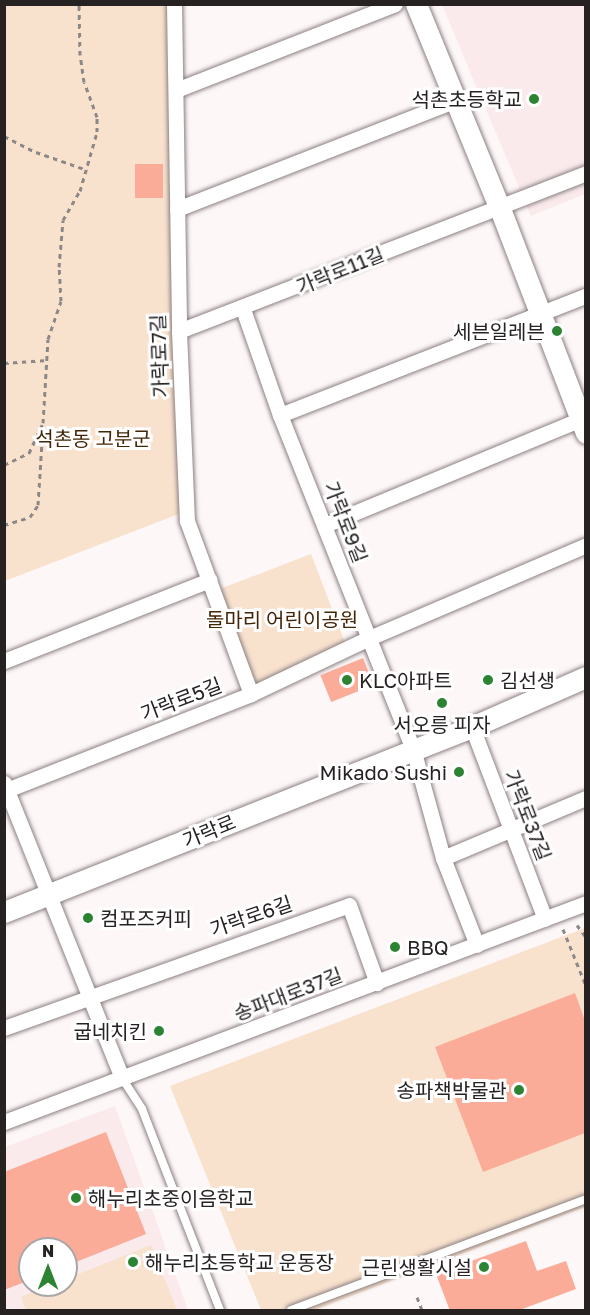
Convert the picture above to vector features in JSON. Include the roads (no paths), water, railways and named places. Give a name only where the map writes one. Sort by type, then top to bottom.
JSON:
[{"type":"street","name":"가락로7길","points":[[174,4],[179,331],[187,521],[251,694]]},
{"type":"street","points":[[176,90],[394,4]]},
{"type":"street","points":[[325,525],[583,423],[499,206],[416,4]]},
{"type":"street","points":[[177,209],[454,101]]},
{"type":"street","name":"가락로11길","points":[[179,331],[243,309],[585,173]]},
{"type":"street","points":[[280,415],[585,296]]},
{"type":"street","name":"가락로9길","points":[[243,309],[280,415],[325,525],[367,639],[413,749]]},
{"type":"street","points":[[367,639],[585,545]]},
{"type":"street","points":[[4,661],[210,580]]},
{"type":"street","name":"가락로5길","points":[[50,895],[5,788],[251,694],[367,639]]},
{"type":"street","name":"가락로","points":[[4,912],[472,727],[585,677]]},
{"type":"street","name":"가락로37길","points":[[472,727],[545,919]]},
{"type":"street","points":[[413,749],[443,858],[477,945]]},
{"type":"street","points":[[443,858],[585,798]]},
{"type":"street","points":[[50,895],[122,1078]]},
{"type":"street","name":"송파대로37길","points":[[4,1122],[585,903]]},
{"type":"street","name":"가락로6길","points":[[4,1028],[89,995],[349,905],[377,983]]},
{"type":"lane","points":[[122,1078],[142,1109],[220,1311]]},
{"type":"lane","points":[[291,1311],[585,1199]]},
{"type":"place","name":"석촌초등학교","points":[[534,99]]},
{"type":"place","name":"세븐일레븐","points":[[557,331]]},
{"type":"place","name":"KLC아파트","points":[[347,680]]},
{"type":"place","name":"김선생","points":[[488,680]]},
{"type":"place","name":"서오릉 피자","points":[[442,703]]},
{"type":"place","name":"Mikado Sushi","points":[[459,772]]},
{"type":"place","name":"컴포즈커피","points":[[88,918]]},
{"type":"place","name":"BBQ","points":[[395,947]]},
{"type":"place","name":"굽네치킨","points":[[159,1031]]},
{"type":"place","name":"송파책박물관","points":[[519,1090]]},
{"type":"place","name":"해누리초중이음학교","points":[[76,1198]]},
{"type":"place","name":"해누리초등학교 운동장","points":[[133,1262]]},
{"type":"place","name":"근린생활시설","points":[[484,1267]]},
{"type":"park label","name":"석촌동 고분군","points":[[93,438]]},
{"type":"park label","name":"돌마리 어린이공원","points":[[282,619]]}]
